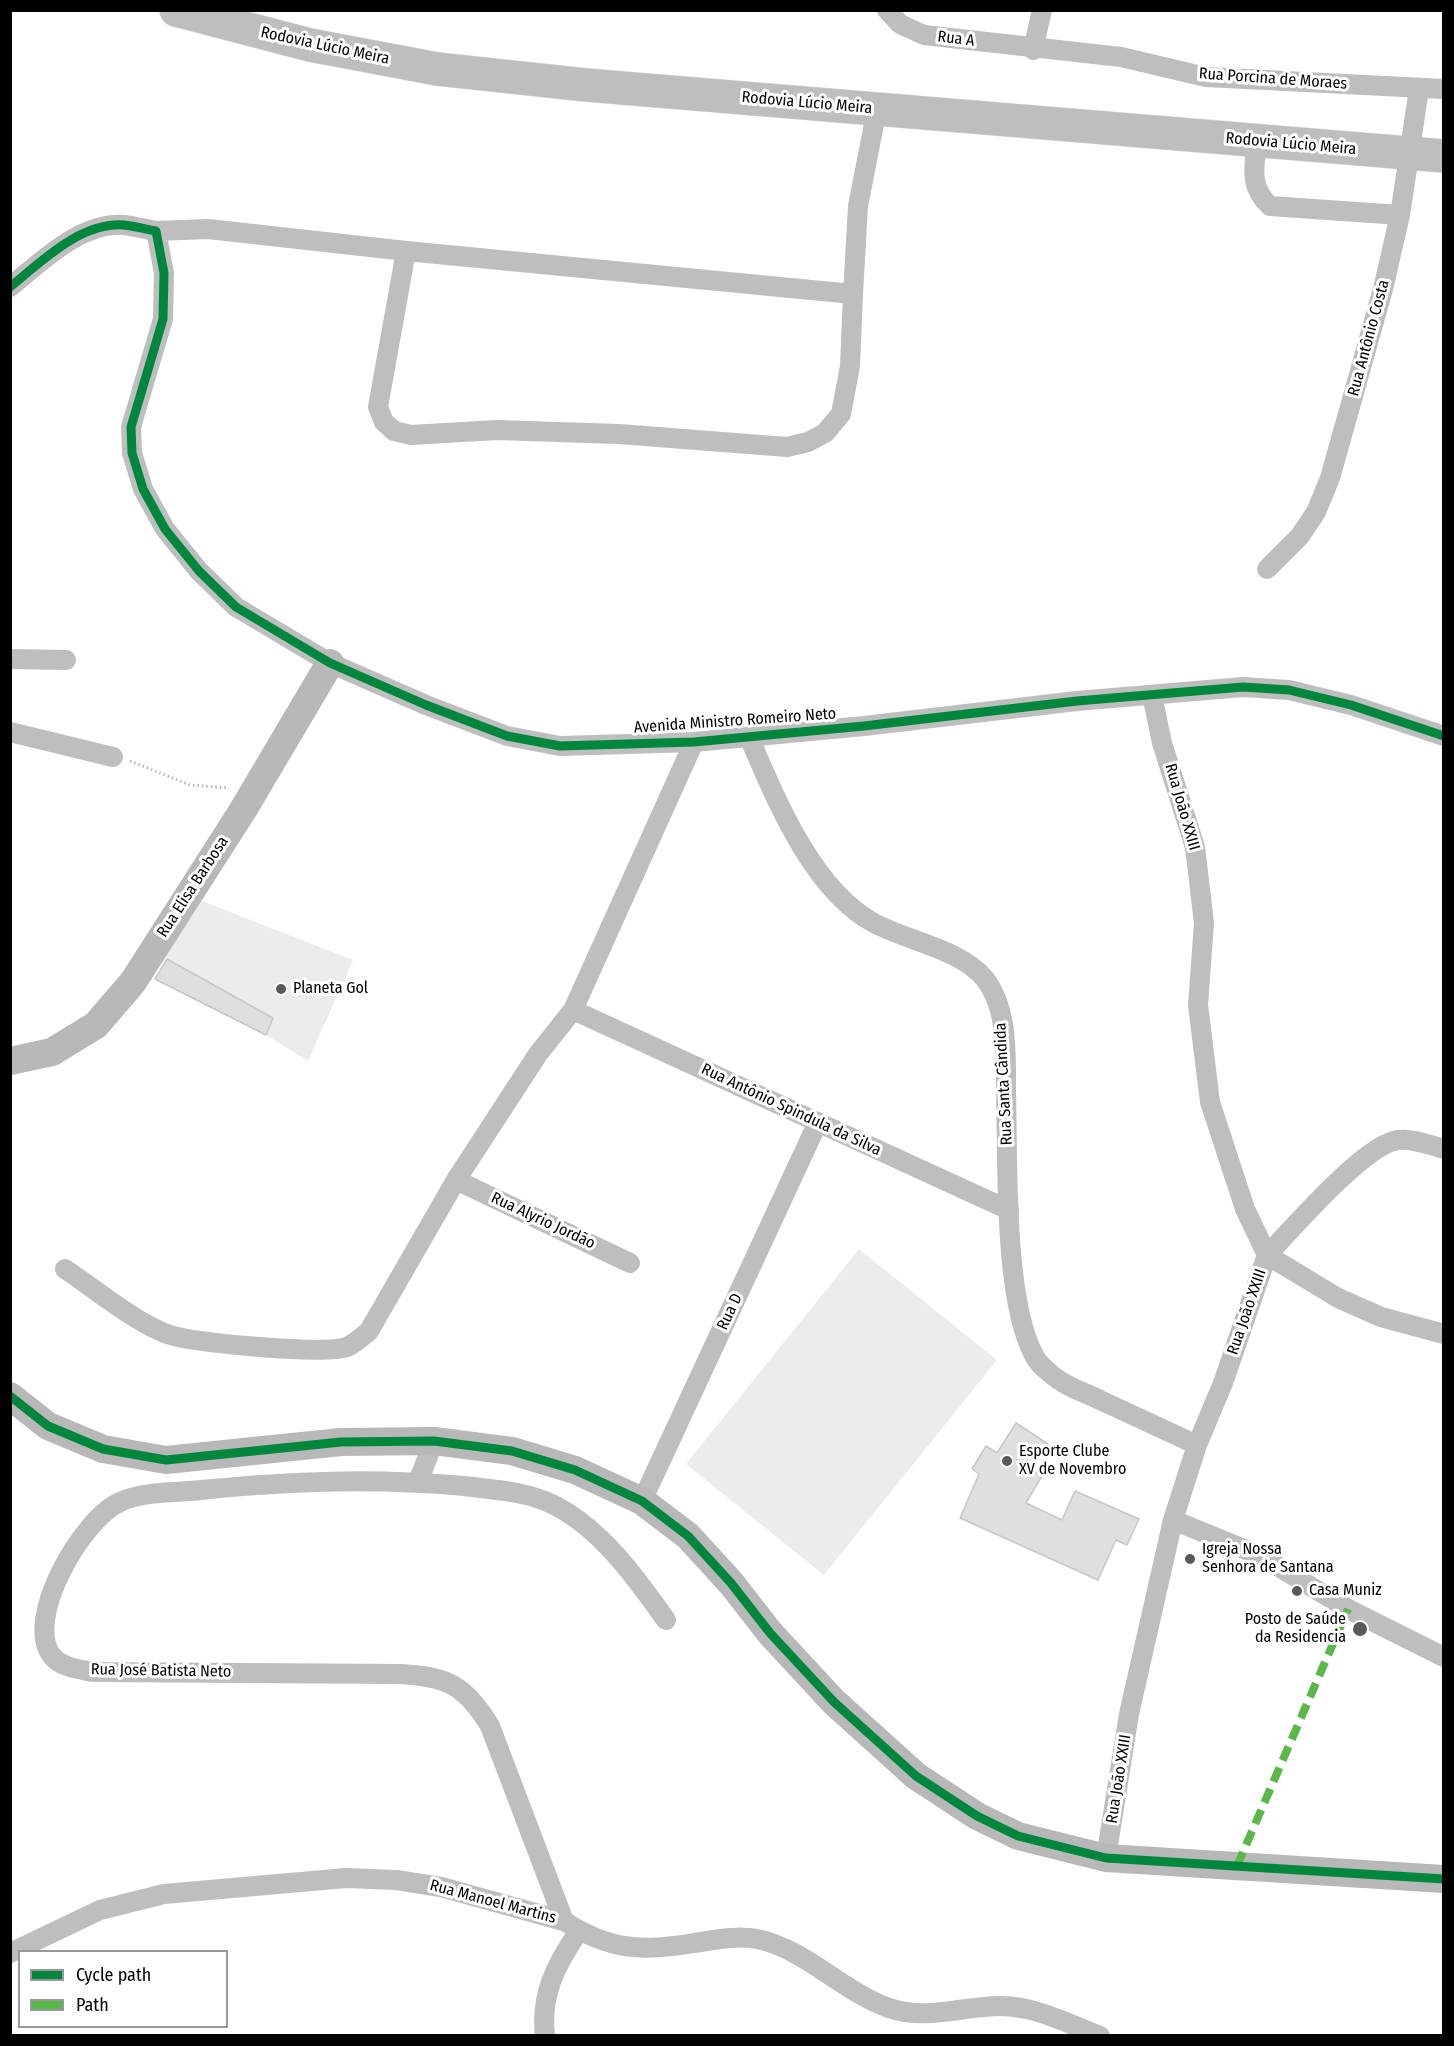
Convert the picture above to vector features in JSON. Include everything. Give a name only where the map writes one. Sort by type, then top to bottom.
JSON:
[{"type":"highway","name":"Rodovia Lúcio Meira","points":[[176,10],[310,45],[437,69],[1257,142],[1443,156]]},
{"type":"street","name":"Rua A","points":[[887,10],[900,24],[924,35],[1033,50]]},
{"type":"street","points":[[1033,50],[1041,10]]},
{"type":"street","name":"Rua Porcina de Moraes","points":[[1033,50],[1121,57],[1206,77],[1443,89]]},
{"type":"street","name":"Rua Antônio Costa","points":[[1267,569],[1300,536],[1316,512],[1330,478],[1383,289],[1400,215],[1419,89]]},
{"type":"street","points":[[406,251],[378,407],[384,422],[394,431],[411,435],[497,430],[619,434],[787,447],[808,442],[825,433],[841,414],[850,366],[858,206],[877,109]]},
{"type":"street","points":[[1257,142],[1253,175],[1256,189],[1270,206],[1400,215]]},
{"type":"street","points":[[10,287],[57,250],[90,231],[122,225],[156,231],[208,229],[406,251],[853,294]]},
{"type":"street","name":"Avenida Ministro Romeiro Neto","points":[[156,231],[164,273],[163,319],[131,427],[132,453],[143,489],[165,529],[199,571],[236,607],[330,663],[507,736],[560,746],[694,742],[1077,701],[1244,687],[1289,690],[1351,705],[1443,736]]},
{"type":"street","points":[[10,659],[66,660]]},
{"type":"street","name":"Rua Elisa Barbosa","points":[[10,1061],[52,1052],[96,1025],[133,982],[255,790],[330,663]]},
{"type":"street","name":"Rua João XXIII","points":[[1106,1858],[1129,1714],[1173,1520],[1197,1445],[1223,1383],[1267,1255],[1245,1209],[1210,1102],[1197,1005],[1204,924],[1195,847],[1162,743],[1152,695]]},
{"type":"street","points":[[10,732],[113,757]]},
{"type":"street","name":"Rua Santa Cândida","points":[[748,737],[768,782],[813,863],[842,898],[872,922],[960,958],[985,978],[998,1004],[1005,1045],[1009,1210],[1020,1316],[1035,1358],[1052,1375],[1073,1387],[1197,1445]]},
{"type":"street","points":[[65,1269],[126,1311],[169,1334],[214,1343],[320,1350],[347,1347],[369,1331],[456,1180],[538,1054],[573,1010],[694,742]]},
{"type":"street","name":"Rua Antônio Spindula da Silva","points":[[573,1010],[1009,1210]]},
{"type":"street","name":"Rua D","points":[[642,1501],[818,1122]]},
{"type":"street","points":[[1443,1149],[1398,1140],[1382,1145],[1359,1162],[1267,1255],[1338,1298],[1381,1317],[1443,1334]]},
{"type":"street","name":"Rua Alyrio Jordão","points":[[456,1180],[630,1263]]},
{"type":"street","points":[[10,1396],[48,1426],[103,1449],[166,1460],[341,1442],[434,1441],[512,1451],[575,1470],[642,1501],[688,1536],[731,1583],[770,1634],[834,1702],[916,1776],[977,1816],[1018,1836],[1106,1858],[1443,1879]]},
{"type":"street","points":[[418,1482],[434,1441]]},
{"type":"street","name":"Rua José Batista Neto","points":[[572,1926],[490,1726],[474,1700],[456,1686],[429,1676],[401,1674],[93,1672],[67,1667],[52,1656],[44,1639],[44,1618],[60,1574],[97,1517],[120,1502],[143,1496],[279,1482],[357,1479],[418,1482],[518,1492],[557,1506],[602,1540],[621,1560],[666,1620]]},
{"type":"street","points":[[1173,1520],[1261,1556],[1348,1609],[1443,1657]]},
{"type":"street","name":"Rua Manoel Martins","points":[[10,1953],[100,1910],[164,1894],[346,1878],[396,1880],[441,1887],[572,1926],[616,1947],[666,1948],[720,1939],[754,1938],[782,1946],[854,1991],[887,2007],[906,2013],[916,2015],[1002,2006],[1031,2010],[1100,2036]]},
{"type":"street","points":[[544,2036],[543,2015],[549,1982],[563,1954],[572,1926]]},
{"type":"path","points":[[113,757],[141,763],[164,777],[190,785],[255,790]]},
{"type":"shaded area","name":"Planeta Gol","points":[[202,901],[353,960],[308,1061],[266,1035],[273,1018],[165,957]]},
{"type":"shaded area","points":[[859,1249],[997,1360],[824,1575],[686,1464]]},
{"type":"building","points":[[167,959],[273,1018],[266,1035],[155,979]]},
{"type":"building","points":[[1016,1423],[1048,1444],[1032,1470],[1042,1476],[1026,1503],[1062,1520],[1075,1491],[1139,1519],[1127,1545],[1116,1540],[1098,1580],[960,1518],[979,1474],[972,1469],[986,1446],[997,1453]]},
{"type":"marked path","points":[[1237,1866],[1348,1609]]},
{"type":"cycle path","points":[[10,287],[62,246],[92,230],[124,225],[156,231],[164,273],[163,319],[131,427],[132,453],[143,489],[165,529],[199,571],[236,607],[330,663],[426,705],[507,736],[560,746],[694,742],[864,726],[1077,701],[1243,687],[1289,690],[1351,705],[1444,736]]},
{"type":"cycle path","points":[[10,1396],[48,1426],[103,1449],[166,1460],[341,1442],[434,1441],[512,1451],[575,1470],[642,1501],[688,1536],[731,1583],[770,1633],[834,1702],[916,1776],[977,1816],[1018,1836],[1106,1858],[1444,1879]]},
{"type":"place","name":"Planeta Gol","points":[[281,989]]},
{"type":"place","name":"Esporte Clube XV de Novembro","points":[[1007,1461]]},
{"type":"place","name":"Igreja Nossa Senhora de Santana","points":[[1190,1559]]},
{"type":"place","name":"Casa Muniz","points":[[1297,1591]]},
{"type":"place","name":"Posto de Saúde da Residencia","points":[[1360,1629]]}]
